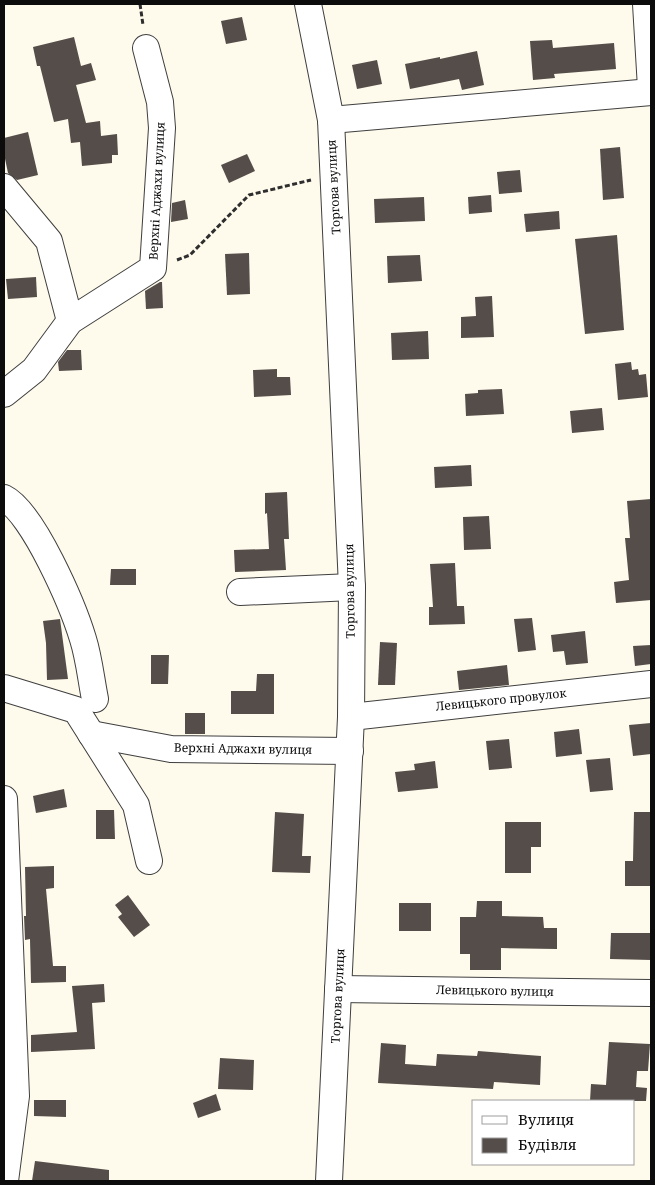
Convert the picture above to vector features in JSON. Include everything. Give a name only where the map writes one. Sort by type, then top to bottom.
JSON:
[{"type":"street","name":"Торгова вулиця","points":[[308,4],[331,120],[352,587],[350,751],[330,1181]]},
{"type":"street","points":[[646,4],[651,88]]},
{"type":"street","name":"Верхні Аджахи вулиця","points":[[4,394],[34,370],[70,321],[153,268],[162,128],[160,102],[146,48]]},
{"type":"street","points":[[331,120],[651,92]]},
{"type":"street","points":[[4,187],[49,241],[70,321]]},
{"type":"street","points":[[4,498],[26,518],[59,577],[83,639],[95,699]]},
{"type":"street","points":[[240,592],[352,587]]},
{"type":"street","name":"Левицького провулок","points":[[351,716],[651,684]]},
{"type":"street","points":[[4,688],[76,710],[136,805],[149,861]]},
{"type":"street","name":"Верхні Аджахи вулиця","points":[[91,734],[171,749],[350,751]]},
{"type":"street","points":[[4,799],[16,1096],[5,1181]]},
{"type":"street","name":"Левицького вулиця","points":[[338,990],[651,993]]},
{"type":"path","points":[[153,268],[190,255],[248,196],[334,174]]},
{"type":"building","points":[[242,17],[247,40],[226,44],[221,21]]},
{"type":"building","points":[[74,37],[81,66],[91,63],[96,80],[76,85],[86,123],[100,121],[101,136],[117,134],[118,155],[112,155],[112,163],[82,166],[80,142],[71,143],[68,119],[54,122],[40,66],[37,66],[33,47]]},
{"type":"building","points":[[552,40],[553,48],[614,43],[616,69],[554,74],[555,78],[533,80],[530,41]]},
{"type":"building","points":[[477,51],[484,85],[462,90],[459,79],[410,89],[405,64]]},
{"type":"building","points":[[377,60],[382,84],[357,89],[352,65]]},
{"type":"building","points":[[28,132],[38,175],[17,180],[8,173],[4,154],[4,138]]},
{"type":"building","points":[[620,147],[624,198],[603,200],[600,149]]},
{"type":"building","points":[[247,154],[255,171],[229,183],[221,165]]},
{"type":"building","points":[[520,170],[522,192],[499,194],[497,172]]},
{"type":"building","points":[[491,195],[492,212],[469,214],[468,197]]},
{"type":"building","points":[[424,197],[425,221],[375,223],[374,199]]},
{"type":"building","points":[[185,200],[188,219],[171,222],[172,203]]},
{"type":"building","points":[[559,211],[560,229],[526,232],[524,214]]},
{"type":"building","points":[[617,235],[624,330],[585,334],[575,239]]},
{"type":"building","points":[[249,253],[250,294],[227,295],[225,254]]},
{"type":"building","points":[[420,255],[422,281],[388,283],[387,256]]},
{"type":"building","points":[[36,277],[37,297],[8,299],[6,279]]},
{"type":"building","points":[[162,282],[163,308],[146,309],[145,291]]},
{"type":"building","points":[[492,296],[494,337],[461,338],[461,317],[476,316],[475,297]]},
{"type":"building","points":[[428,331],[429,359],[392,360],[391,333]]},
{"type":"building","points":[[67,350],[81,350],[82,370],[59,371],[58,362]]},
{"type":"building","points":[[631,362],[632,370],[638,369],[639,375],[646,374],[648,397],[618,400],[615,364]]},
{"type":"building","points":[[277,369],[277,377],[290,377],[291,395],[254,397],[253,370]]},
{"type":"building","points":[[502,389],[504,414],[466,416],[465,394],[478,393],[478,390]]},
{"type":"building","points":[[602,408],[604,430],[572,433],[570,411]]},
{"type":"building","points":[[471,465],[472,486],[435,488],[434,467]]},
{"type":"building","points":[[287,492],[289,539],[284,539],[286,570],[235,572],[234,550],[269,549],[265,493]]},
{"type":"building","points":[[651,499],[651,600],[616,603],[614,582],[629,580],[625,538],[630,538],[627,501]]},
{"type":"building","points":[[489,516],[491,549],[464,550],[463,517]]},
{"type":"building","points":[[455,563],[457,606],[464,606],[465,624],[429,625],[429,607],[433,607],[430,564]]},
{"type":"building","points":[[111,569],[136,569],[136,585],[110,585]]},
{"type":"building","points":[[532,618],[536,650],[518,652],[514,619]]},
{"type":"building","points":[[60,619],[68,679],[47,680],[46,643],[43,621]]},
{"type":"building","points":[[585,631],[588,663],[566,665],[564,651],[553,652],[551,635]]},
{"type":"building","points":[[380,642],[397,643],[395,685],[378,685]]},
{"type":"building","points":[[651,645],[651,664],[635,666],[633,646]]},
{"type":"building","points":[[151,655],[169,655],[168,684],[151,684]]},
{"type":"building","points":[[507,665],[509,685],[459,690],[457,671]]},
{"type":"building","points":[[257,674],[274,674],[274,714],[231,714],[231,691],[256,691]]},
{"type":"building","points":[[185,713],[205,713],[205,734],[185,734]]},
{"type":"building","points":[[651,723],[651,754],[633,756],[629,725]]},
{"type":"building","points":[[579,729],[582,754],[556,757],[554,732]]},
{"type":"building","points":[[509,739],[512,768],[489,770],[486,741]]},
{"type":"building","points":[[610,758],[613,790],[590,792],[586,760]]},
{"type":"building","points":[[435,761],[438,788],[398,792],[395,772],[415,770],[414,764]]},
{"type":"building","points":[[64,789],[67,807],[36,813],[33,796]]},
{"type":"building","points":[[96,810],[114,810],[115,839],[96,839]]},
{"type":"building","points":[[275,812],[304,814],[302,856],[311,856],[310,873],[272,872]]},
{"type":"building","points":[[634,812],[651,812],[651,886],[625,886],[625,861],[633,861]]},
{"type":"building","points":[[505,822],[541,822],[541,847],[531,847],[531,873],[505,873]]},
{"type":"building","points":[[54,866],[54,888],[46,889],[53,966],[66,966],[66,982],[31,983],[30,939],[25,940],[25,867]]},
{"type":"building","points":[[128,895],[150,925],[134,937],[118,917],[122,914],[115,905]]},
{"type":"building","points":[[477,901],[502,901],[502,916],[543,917],[544,928],[557,928],[557,949],[501,948],[501,970],[470,970],[470,954],[460,954],[460,917],[476,917]]},
{"type":"building","points":[[399,903],[431,903],[431,931],[399,931]]},
{"type":"building","points":[[611,933],[651,933],[651,960],[610,959]]},
{"type":"building","points":[[104,984],[105,1002],[92,1003],[95,1049],[31,1052],[31,1035],[77,1032],[72,986]]},
{"type":"building","points":[[609,1042],[650,1044],[648,1071],[637,1071],[636,1087],[647,1088],[646,1101],[590,1100],[591,1084],[606,1085]]},
{"type":"building","points":[[381,1043],[406,1045],[405,1064],[436,1066],[437,1054],[477,1056],[478,1051],[541,1056],[540,1085],[494,1082],[493,1089],[378,1083]]},
{"type":"building","points":[[220,1058],[254,1060],[253,1090],[218,1089]]},
{"type":"building","points":[[216,1094],[221,1110],[198,1118],[193,1103]]},
{"type":"building","points":[[34,1100],[66,1100],[66,1117],[34,1116]]},
{"type":"building","points":[[35,1161],[109,1170],[109,1181],[32,1181]]}]
